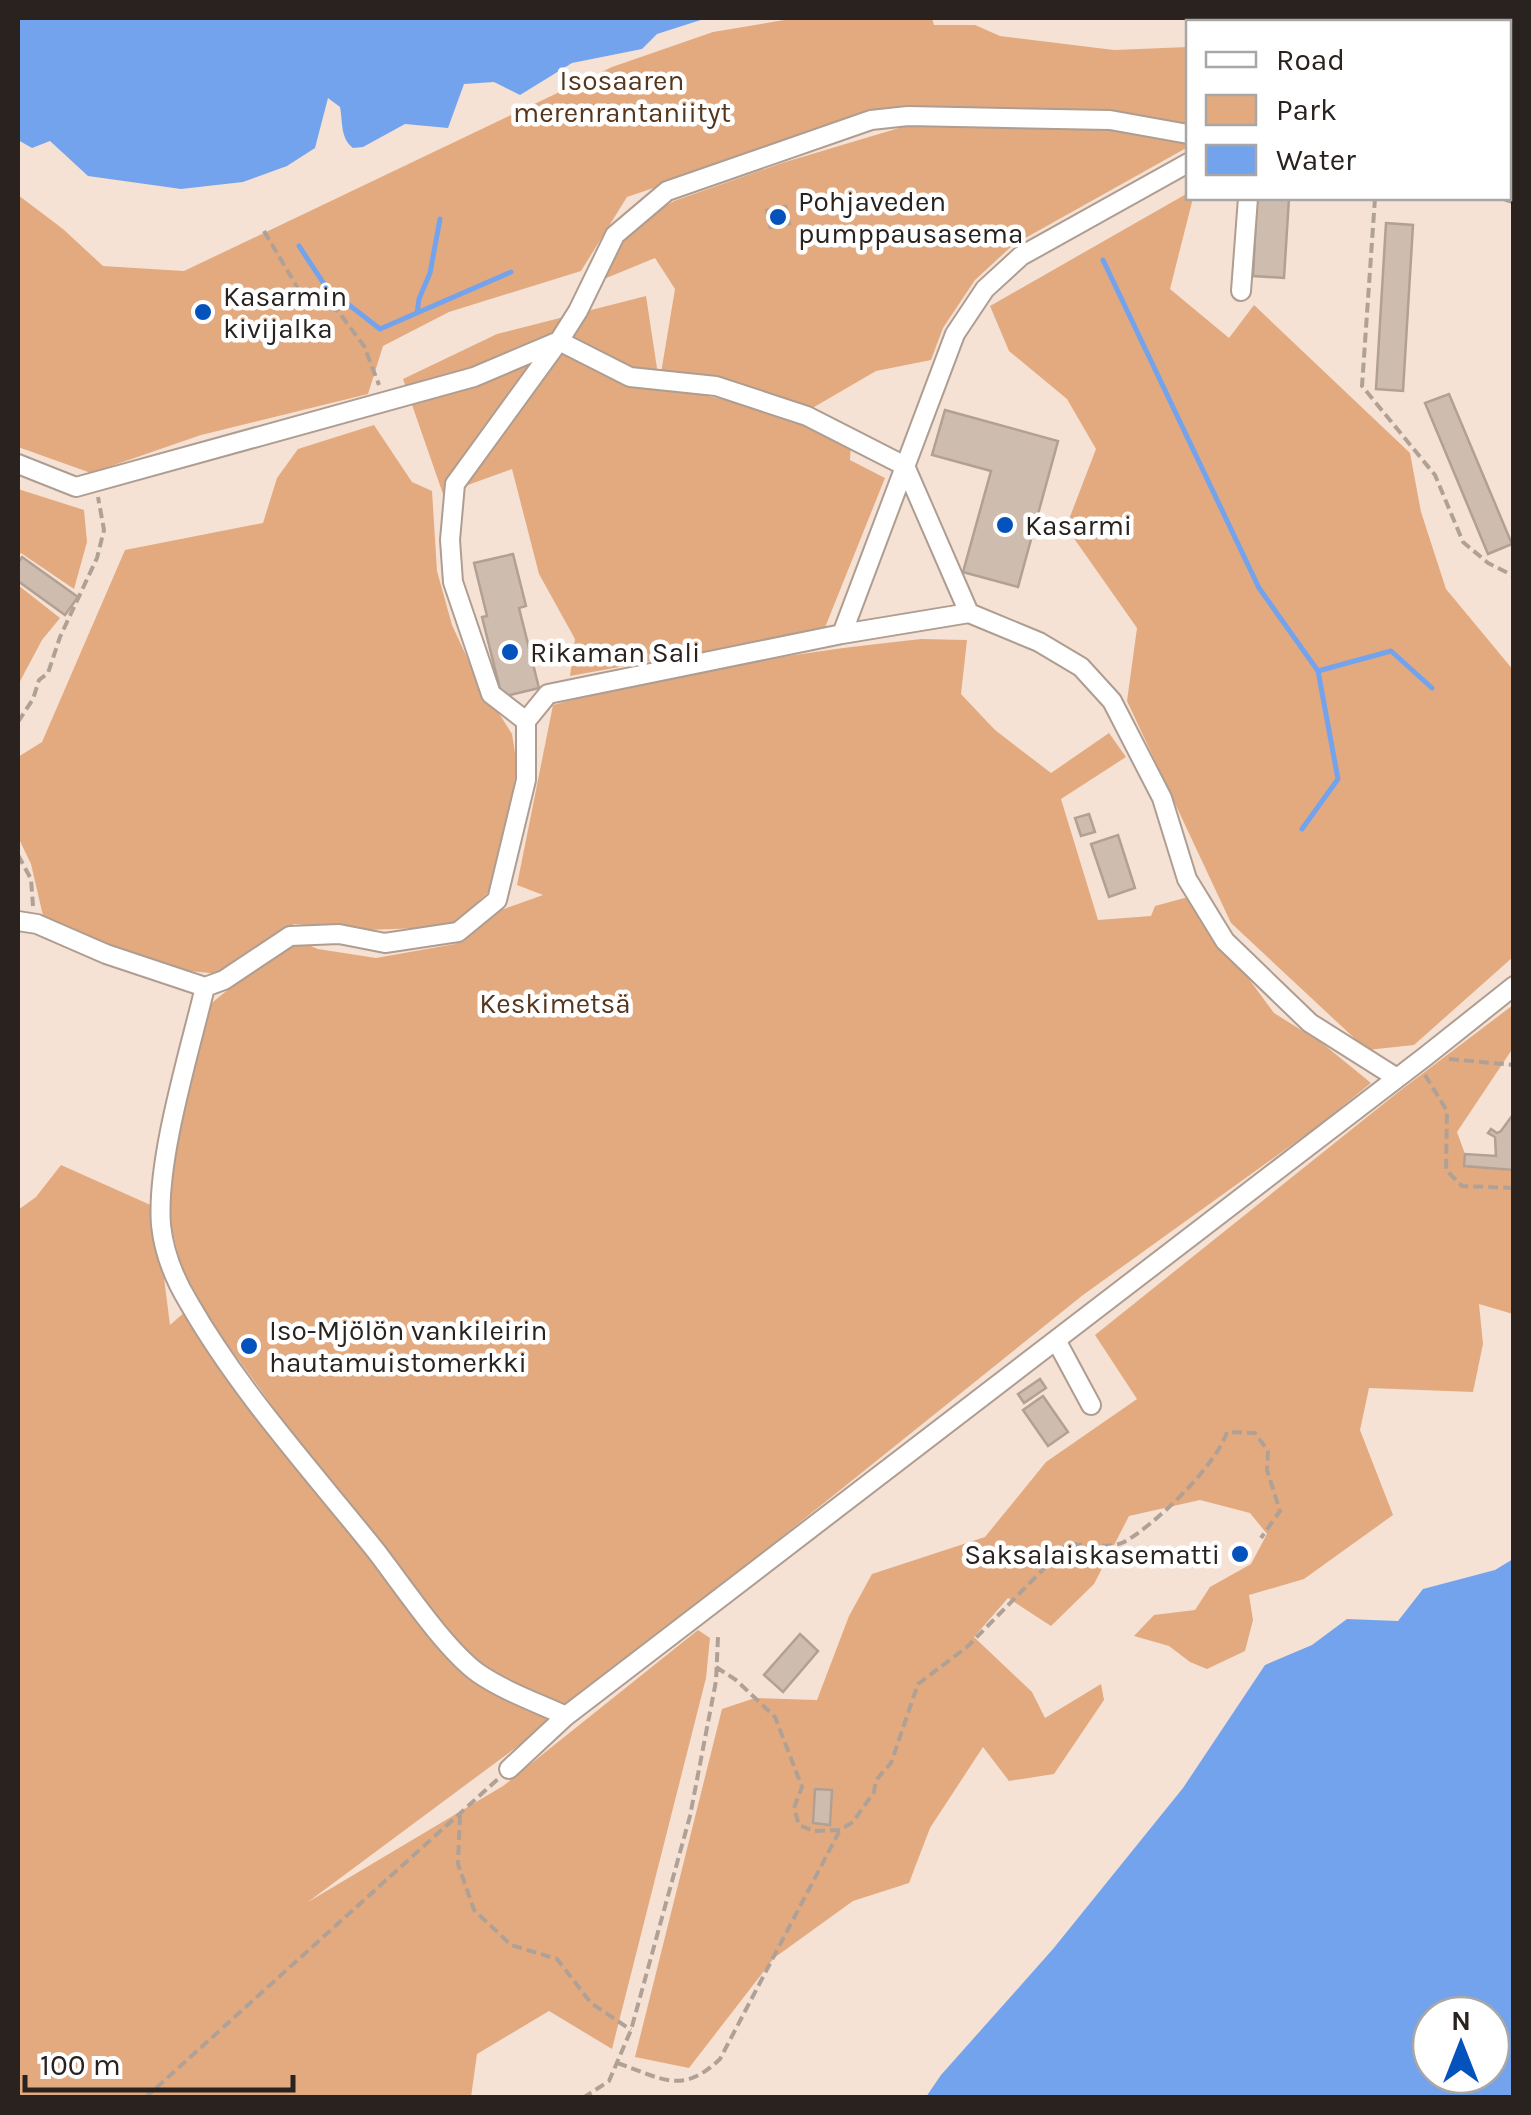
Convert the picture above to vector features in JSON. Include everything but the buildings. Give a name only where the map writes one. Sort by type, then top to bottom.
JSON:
[{"type":"lane","points":[[526,721],[491,694],[453,582],[454,484],[559,341],[615,235],[667,191],[872,120],[908,116],[1110,120],[1186,134]]},
{"type":"lane","points":[[842,634],[955,334],[985,289],[1021,256],[1186,163]]},
{"type":"lane","points":[[1242,291],[1248,200]]},
{"type":"lane","points":[[18,464],[76,487],[474,378],[559,341]]},
{"type":"lane","points":[[559,341],[630,377],[716,386],[806,416],[905,466],[968,613]]},
{"type":"lane","points":[[18,920],[204,988],[224,980],[290,936],[339,934],[385,943],[458,932],[496,900],[526,780],[526,721],[548,694],[842,634],[968,613],[1039,642],[1081,666],[1112,701],[1162,798],[1187,878],[1226,942],[1310,1023],[1397,1078]]},
{"type":"lane","points":[[509,1769],[566,1716],[1514,986]]},
{"type":"lane","points":[[204,988],[180,1092],[162,1197],[167,1253],[181,1288],[258,1403],[436,1628],[477,1672],[566,1716]]},
{"type":"lane","points":[[1056,1340],[1091,1405]]},
{"type":"path","points":[[1375,200],[1362,386],[1435,475],[1463,542],[1488,563],[1514,576]]},
{"type":"path","points":[[264,230],[303,297],[338,311],[364,346],[378,383],[396,400]]},
{"type":"path","points":[[18,722],[33,699],[39,680],[48,674],[60,637],[97,558],[104,530],[92,483]]},
{"type":"path","points":[[18,855],[31,878],[37,924]]},
{"type":"path","points":[[1421,1060],[1514,1065]]},
{"type":"path","points":[[1421,1060],[1447,1111],[1446,1170],[1462,1186],[1514,1188]]},
{"type":"path","points":[[716,1667],[736,1680],[774,1718],[802,1788],[794,1808],[799,1824],[814,1832],[840,1830],[853,1822],[874,1792],[876,1780],[891,1764],[918,1684],[967,1647],[1068,1544],[1121,1544],[1182,1494],[1221,1452],[1227,1432],[1255,1433],[1268,1452],[1267,1470],[1280,1511],[1260,1538]]},
{"type":"path","points":[[583,2098],[609,2081],[631,2030],[690,1816],[718,1637]]},
{"type":"path","points":[[145,2098],[509,1769]]},
{"type":"path","points":[[460,1813],[458,1864],[474,1910],[511,1946],[556,1959],[591,2003],[631,2030]]},
{"type":"path","points":[[617,2063],[671,2081],[699,2078],[720,2059],[840,1830]]},
{"type":"green space","name":"Isosaaren merenrantaniityt","points":[[796,18],[932,18],[934,25],[975,25],[1000,36],[1114,50],[1186,47],[1186,124],[1115,113],[932,106],[881,111],[627,197],[581,271],[449,312],[383,346],[368,394],[201,435],[91,473],[18,447],[18,195],[103,266],[184,271],[612,67],[713,32]]},
{"type":"green space","points":[[909,125],[1109,130],[1186,143],[1186,148],[1013,245],[975,280],[943,328],[931,360],[876,371],[809,410],[661,373],[675,289],[655,258],[604,279],[630,228],[674,201]]},
{"type":"green space","points":[[1186,194],[1186,200],[1192,200],[1170,289],[1229,338],[1254,305],[1410,453],[1421,512],[1446,589],[1514,671],[1513,957],[1414,1045],[1367,1050],[1231,923],[1127,701],[1137,628],[1066,527],[1096,449],[1067,399],[1009,351],[990,306]]},
{"type":"green space","points":[[646,296],[660,388],[734,402],[851,443],[850,460],[885,478],[824,630],[570,676],[575,639],[539,574],[512,469],[443,494],[403,379],[497,334]]},
{"type":"green space","points":[[374,425],[412,482],[432,491],[437,571],[452,625],[477,679],[512,734],[519,778],[494,887],[451,927],[365,930],[294,924],[221,974],[167,969],[44,920],[31,864],[18,837],[18,757],[42,742],[125,550],[263,523],[277,478],[298,449]]},
{"type":"green space","points":[[18,489],[84,510],[87,542],[74,589],[21,553],[18,557]]},
{"type":"green space","points":[[18,585],[60,618],[42,640],[18,685]]},
{"type":"green space","name":"Keskimetsä","points":[[921,639],[967,640],[961,694],[995,730],[1051,773],[1109,733],[1126,757],[1061,799],[1098,920],[1151,916],[1155,906],[1188,897],[1274,1013],[1322,1043],[1371,1083],[1322,1123],[1083,1295],[570,1707],[560,1707],[476,1668],[322,1474],[187,1289],[165,1202],[207,1007],[254,968],[301,942],[318,949],[376,958],[455,944],[501,910],[543,895],[517,885],[553,705],[736,664]]},
{"type":"green space","points":[[1513,1005],[1513,1048],[1457,1132],[1465,1154],[1464,1166],[1513,1170],[1513,1314],[1479,1304],[1483,1344],[1473,1392],[1369,1388],[1360,1430],[1393,1515],[1304,1579],[1249,1595],[1253,1620],[1245,1651],[1207,1669],[1169,1646],[1134,1636],[1154,1615],[1195,1610],[1210,1587],[1251,1564],[1267,1534],[1250,1513],[1200,1500],[1129,1516],[1094,1584],[1051,1626],[1008,1598],[974,1637],[1032,1692],[1045,1718],[1101,1684],[1104,1700],[1054,1774],[1009,1781],[983,1747],[930,1828],[909,1883],[853,1901],[774,1958],[689,2068],[635,2057],[722,1709],[755,1698],[817,1700],[849,1616],[872,1574],[985,1537],[1046,1462],[1137,1399],[1095,1335]]},
{"type":"green space","points":[[61,1165],[155,1207],[170,1325],[186,1311],[472,1672],[546,1713],[549,1723],[308,1902],[503,1786],[698,1630],[710,1638],[706,1678],[612,2049],[549,2011],[477,2054],[471,2097],[18,2098],[18,1210],[36,1197]]},
{"type":"water","points":[[18,18],[707,18],[657,34],[642,49],[572,63],[520,95],[494,82],[464,84],[448,128],[405,124],[363,147],[353,148],[349,144],[340,107],[328,98],[315,148],[287,166],[243,182],[181,189],[88,176],[50,141],[32,148],[18,140]]},
{"type":"water","points":[[1513,1559],[1513,2097],[926,2097],[1053,1949],[1183,1788],[1265,1665],[1312,1645],[1347,1619],[1398,1621],[1423,1589],[1495,1570]]},
{"type":"waterway","points":[[417,313],[430,273],[440,219]]},
{"type":"waterway","points":[[299,246],[326,287],[380,329],[511,272]]},
{"type":"waterway","points":[[1103,260],[1259,588],[1318,671],[1338,779],[1302,829]]},
{"type":"waterway","points":[[1318,671],[1391,651],[1432,688]]},
{"type":"place","name":"Pohjaveden pumppausasema","points":[[778,217]]},
{"type":"place","name":"Kasarmin kivijalka","points":[[203,312]]},
{"type":"place","name":"Kasarmi","points":[[1005,525]]},
{"type":"place","name":"Rikaman Sali","points":[[510,652]]},
{"type":"place","name":"Iso-Mjölön vankileirin hautamuistomerkki","points":[[249,1346]]},
{"type":"place","name":"Saksalaiskasematti","points":[[1240,1554]]}]
